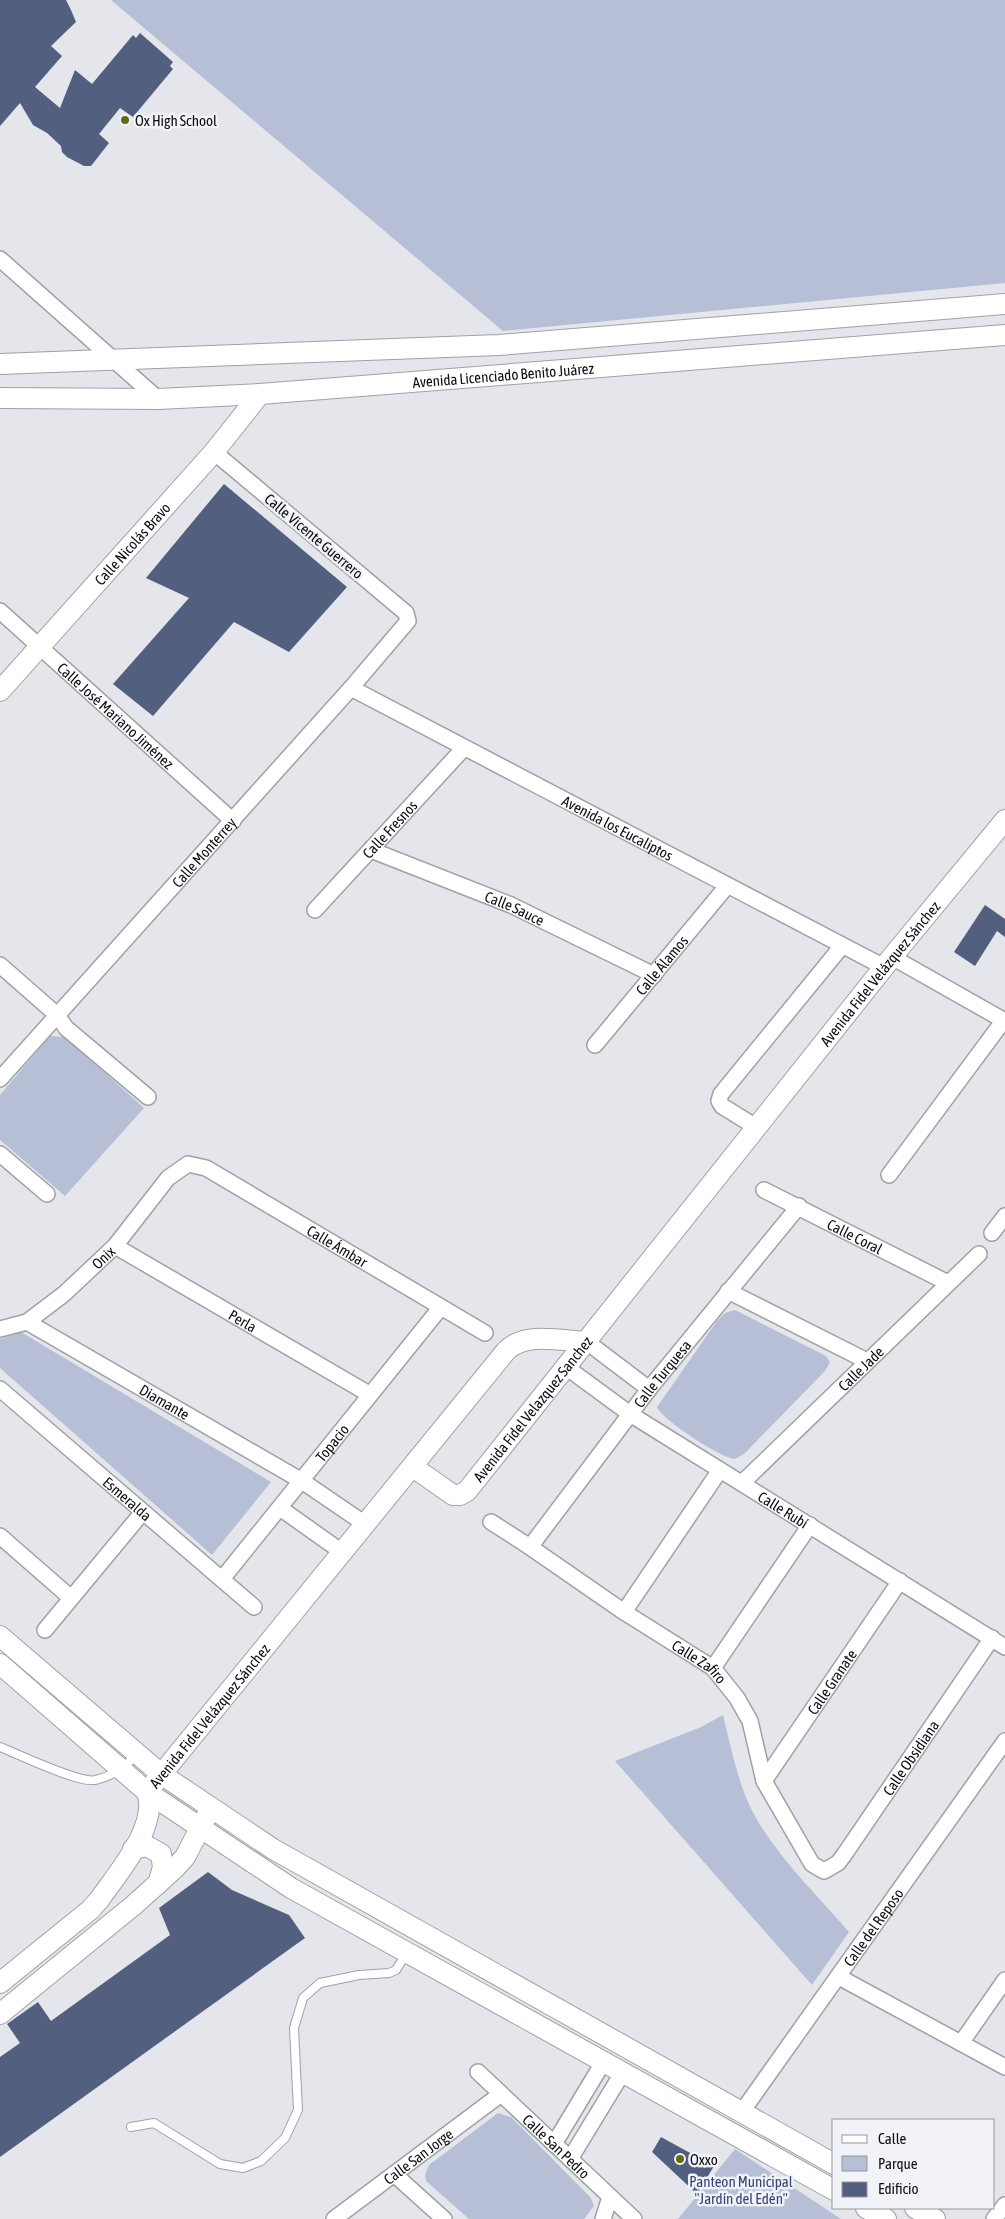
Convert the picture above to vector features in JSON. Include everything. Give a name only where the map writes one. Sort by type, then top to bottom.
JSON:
[{"type":"street","points":[[0,259],[158,398]]},
{"type":"street","name":"Avenida Licenciado Benito Juárez","points":[[0,364],[499,345],[1005,304]]},
{"type":"street","name":"Avenida Licenciado Benito Juárez","points":[[0,398],[158,398],[260,394],[1005,335]]},
{"type":"street","name":"Calle Nicolás Bravo","points":[[0,691],[214,452],[260,394]]},
{"type":"street","name":"Calle Vicente Guerrero","points":[[214,452],[406,614],[409,619],[407,624]]},
{"type":"street","name":"Calle José Mariano Jiménez","points":[[0,611],[233,820]]},
{"type":"street","name":"Calle Monterrey","points":[[0,1079],[407,624]]},
{"type":"street","name":"Avenida los Eucaliptos","points":[[351,688],[842,946],[888,962],[1004,1021]]},
{"type":"street","name":"Calle Fresnos","points":[[315,910],[464,748]]},
{"type":"street","name":"Avenida Fidel Velázquez Sánchez","points":[[587,1342],[888,962],[1005,820]]},
{"type":"street","name":"Calle Sauce","points":[[371,850],[511,905],[654,975]]},
{"type":"street","name":"Calle Álamos","points":[[595,1045],[727,886]]},
{"type":"street","points":[[756,1127],[722,1106],[720,1096],[842,946]]},
{"type":"street","points":[[0,965],[57,1015],[66,1028],[148,1098]]},
{"type":"street","points":[[889,1176],[1004,1021]]},
{"type":"street","points":[[0,1154],[47,1194]]},
{"type":"street","name":"Onix","points":[[0,1329],[27,1322],[64,1294],[115,1246],[168,1178],[188,1164]]},
{"type":"street","name":"Calle Ámbar","points":[[188,1164],[206,1168],[485,1333]]},
{"type":"street","name":"Calle Coral","points":[[764,1190],[948,1283]]},
{"type":"street","name":"Calle Turquesa","points":[[530,1546],[649,1389],[798,1206]]},
{"type":"street","points":[[992,1233],[1005,1216]]},
{"type":"street","name":"Perla","points":[[115,1246],[369,1394]]},
{"type":"street","name":"Calle Jade","points":[[742,1483],[867,1360],[979,1254]]},
{"type":"street","points":[[728,1291],[867,1360]]},
{"type":"street","name":"Topacio","points":[[222,1578],[441,1307]]},
{"type":"street","name":"Diamante","points":[[27,1322],[302,1481],[365,1524]]},
{"type":"street","name":"Avenida Fidel Velazquez Sanchez","points":[[529,1339],[587,1342],[463,1494],[456,1496],[450,1493],[413,1467],[513,1345],[529,1339]]},
{"type":"street","points":[[587,1342],[649,1389]]},
{"type":"street","name":"Calle Rubí","points":[[566,1367],[630,1414],[1005,1647]]},
{"type":"street","name":"Esmeralda","points":[[0,1389],[142,1513],[222,1578],[254,1607]]},
{"type":"street","name":"Avenida Fidel Velázquez Sánchez","points":[[0,1984],[90,1910],[133,1849],[150,1818],[150,1801],[147,1792],[413,1467]]},
{"type":"street","points":[[624,1612],[720,1470]]},
{"type":"street","points":[[280,1508],[342,1552]]},
{"type":"street","points":[[45,1630],[142,1513]]},
{"type":"street","name":"Calle Zafiro","points":[[491,1522],[530,1546],[624,1612],[713,1668],[736,1698],[750,1721],[764,1782],[812,1864],[824,1871]]},
{"type":"street","points":[[713,1668],[810,1525]]},
{"type":"street","points":[[0,1536],[70,1598]]},
{"type":"street","name":"Calle Granate","points":[[764,1782],[900,1581]]},
{"type":"street","points":[[0,1636],[161,1774],[209,1808],[281,1853],[832,2163]]},
{"type":"street","name":"Calle Obsidiana","points":[[824,1871],[838,1863],[844,1855],[992,1638]]},
{"type":"street","points":[[0,1664],[147,1792],[201,1830],[291,1888],[832,2189]]},
{"type":"street","name":"Calle del Reposo","points":[[741,2113],[1005,1741]]},
{"type":"street","points":[[0,2014],[158,1884],[185,1857],[201,1830],[209,1808]]},
{"type":"street","points":[[133,1849],[146,1846],[161,1854],[163,1867],[158,1884]]},
{"type":"street","points":[[838,1977],[1005,2067]]},
{"type":"street","points":[[961,2043],[1005,1980]]},
{"type":"street","points":[[554,2144],[604,2062]]},
{"type":"street","name":"Calle San Pedro","points":[[478,2072],[634,2219]]},
{"type":"street","points":[[570,2159],[624,2072]]},
{"type":"street","name":"Calle San Jorge","points":[[334,2219],[501,2094]]},
{"type":"street","points":[[729,2130],[741,2113]]},
{"type":"street","points":[[394,2174],[444,2219]]},
{"type":"street","points":[[603,2219],[610,2197]]},
{"type":"street","points":[[994,2219],[1005,2205]]},
{"type":"street","points":[[917,2209],[935,2219]]},
{"type":"lane","points":[[0,1747],[76,1777],[93,1781],[122,1770],[137,1754]]},
{"type":"lane","points":[[131,2127],[154,2124],[220,2164],[243,2168],[261,2161],[285,2138],[298,2110],[294,2028],[303,1998],[320,1983],[358,1975],[389,1973],[396,1970],[407,1953]]},
{"type":"green space","points":[[111,0],[1005,0],[1005,283],[503,331]]},
{"type":"green space","points":[[50,1036],[65,1037],[144,1108],[65,1196],[0,1140],[0,1095]]},
{"type":"green space","points":[[735,1310],[826,1356],[830,1362],[825,1371],[744,1454],[735,1459],[718,1453],[693,1438],[669,1420],[657,1407],[717,1321],[725,1313]]},
{"type":"green space","points":[[21,1332],[271,1482],[212,1555],[0,1368],[0,1339]]},
{"type":"green space","points":[[723,1715],[740,1779],[747,1800],[757,1819],[793,1869],[849,1932],[812,1985],[615,1761],[701,1727]]},
{"type":"green space","points":[[498,2113],[511,2117],[591,2198],[594,2206],[584,2219],[469,2219],[426,2181],[425,2175],[429,2165]]},
{"type":"green space","name":"Panteon Municipal \"Jardín del Edén\"","points":[[735,2149],[841,2219],[678,2219]]},
{"type":"building","points":[[0,0],[66,0],[76,22],[51,46],[62,56],[35,87],[60,108],[75,70],[92,84],[133,35],[136,38],[140,33],[173,62],[170,66],[173,69],[133,117],[120,108],[99,134],[109,143],[91,166],[84,166],[67,157],[62,152],[61,146],[47,133],[33,125],[20,103],[0,126]]},
{"type":"building","points":[[224,484],[347,587],[289,652],[234,622],[153,716],[113,684],[189,598],[146,578]]},
{"type":"building","points":[[985,905],[1005,919],[1005,937],[997,931],[975,966],[954,952]]},
{"type":"building","points":[[208,1872],[232,1890],[289,1915],[305,1938],[0,2157],[0,2057],[20,2043],[7,2024],[38,2002],[51,2021],[170,1935],[159,1908]]},
{"type":"building","name":"Oxxo","points":[[661,2137],[714,2166],[697,2194],[652,2152]]},
{"type":"place","name":"Ox High School","points":[[125,120]]},
{"type":"place","name":"Oxxo","points":[[680,2159]]}]
